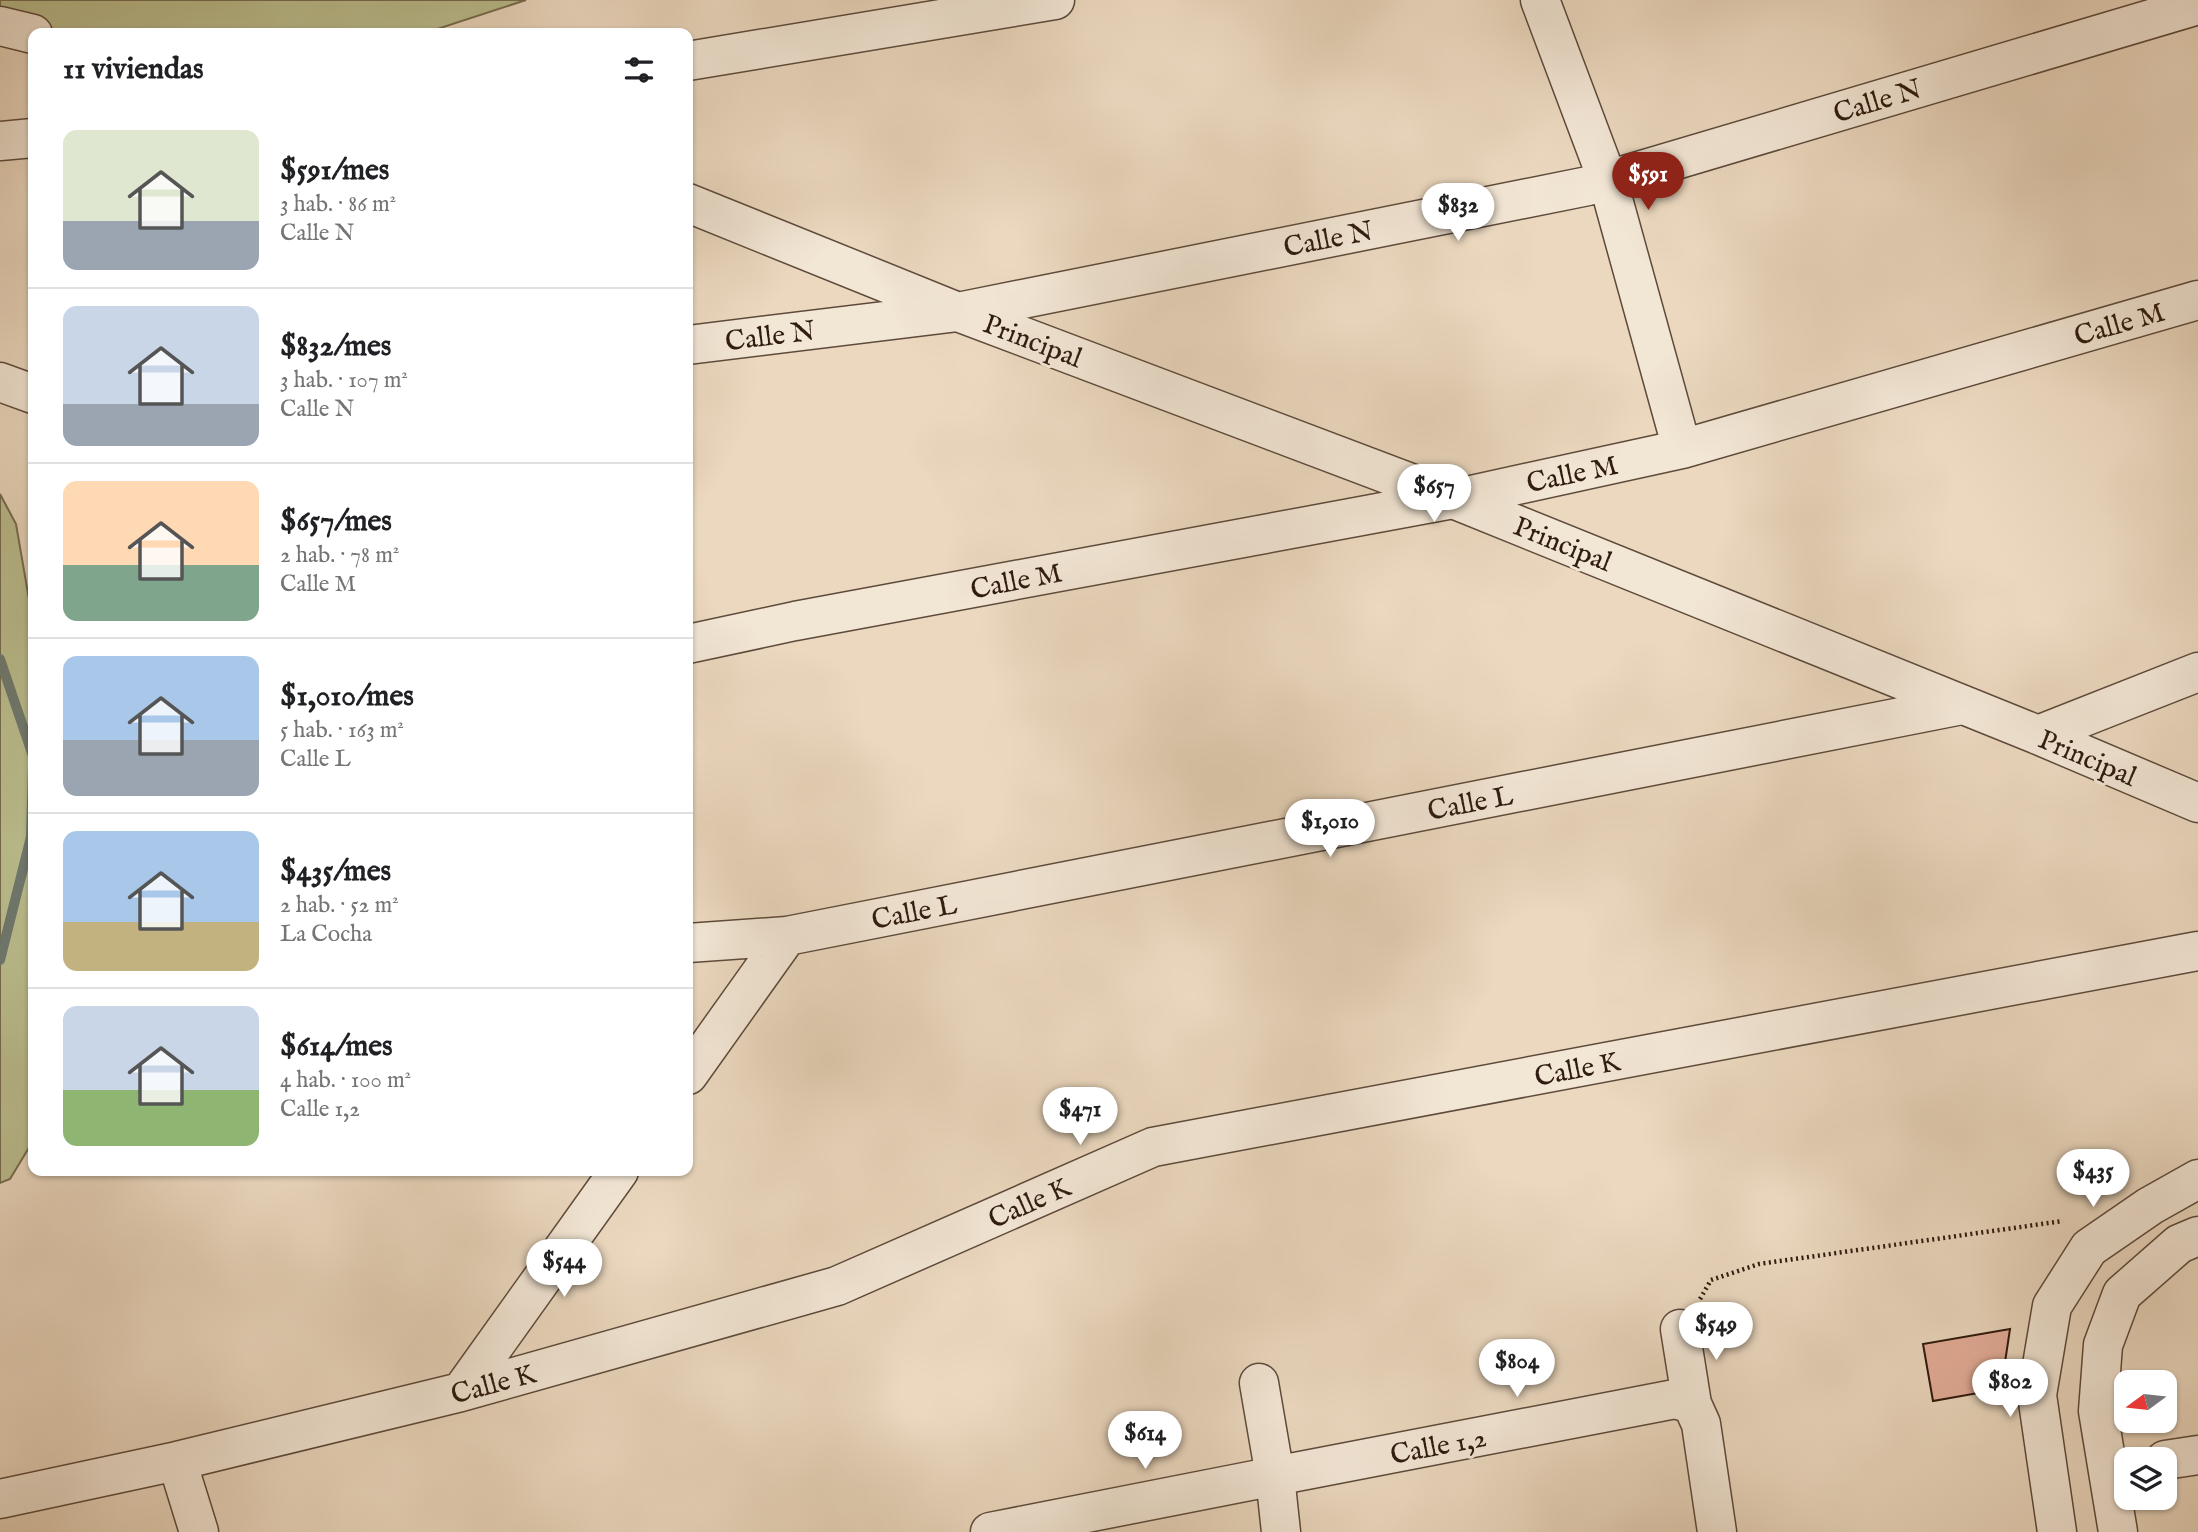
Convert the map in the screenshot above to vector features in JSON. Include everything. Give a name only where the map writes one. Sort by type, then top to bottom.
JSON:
[{"type":"street","points":[[693,60],[1055,0]]},
{"type":"street","points":[[1540,0],[1608,181],[1682,449]]},
{"type":"street","name":"Calle N","points":[[693,344],[958,312],[1561,192],[1608,181],[2198,5]]},
{"type":"street","points":[[0,26],[28,33]]},
{"type":"street","points":[[0,141],[28,138]]},
{"type":"street","name":"Principal","points":[[693,205],[958,312],[1453,499],[2038,735],[2198,803]]},
{"type":"street","name":"Calle M","points":[[693,643],[823,616],[1453,499],[1682,449],[2198,300]]},
{"type":"street","points":[[0,382],[28,392]]},
{"type":"street","points":[[2038,735],[2198,672]]},
{"type":"street","name":"Calle L","points":[[693,943],[787,936],[1962,705]]},
{"type":"street","points":[[693,1067],[787,936]]},
{"type":"street","name":"Calle K","points":[[0,1499],[177,1461],[461,1392],[837,1286],[1153,1147],[2198,951]]},
{"type":"street","points":[[461,1392],[615,1176]]},
{"type":"street","points":[[2057,1532],[2037,1395],[2052,1306],[2089,1248],[2150,1206],[2198,1179]]},
{"type":"street","points":[[2114,1459],[2098,1411],[2103,1345],[2122,1294],[2179,1244],[2198,1236]]},
{"type":"street","points":[[1680,1329],[1692,1405],[1702,1424],[1717,1532]]},
{"type":"street","points":[[1259,1383],[1275,1476],[1281,1532]]},
{"type":"street","name":"Calle 1,2","points":[[990,1532],[1675,1399],[1692,1405]]},
{"type":"street","points":[[2177,1458],[2198,1455]]},
{"type":"street","points":[[177,1461],[199,1532]]},
{"type":"street","points":[[2118,1510],[2118,1532]]},
{"type":"path","points":[[1680,1329],[1711,1280],[1759,1264],[2076,1219]]},
{"type":"green space","points":[[0,0],[526,0],[440,28],[28,28],[28,32],[0,26]]},
{"type":"green space","points":[[0,494],[16,524],[28,593],[28,1149],[10,1179],[0,1183]]},
{"type":"building","points":[[2010,1329],[2001,1389],[1933,1401],[1923,1344]]},
{"type":"waterway","points":[[0,659],[28,741]]},
{"type":"waterway","points":[[0,960],[28,849]]}]
